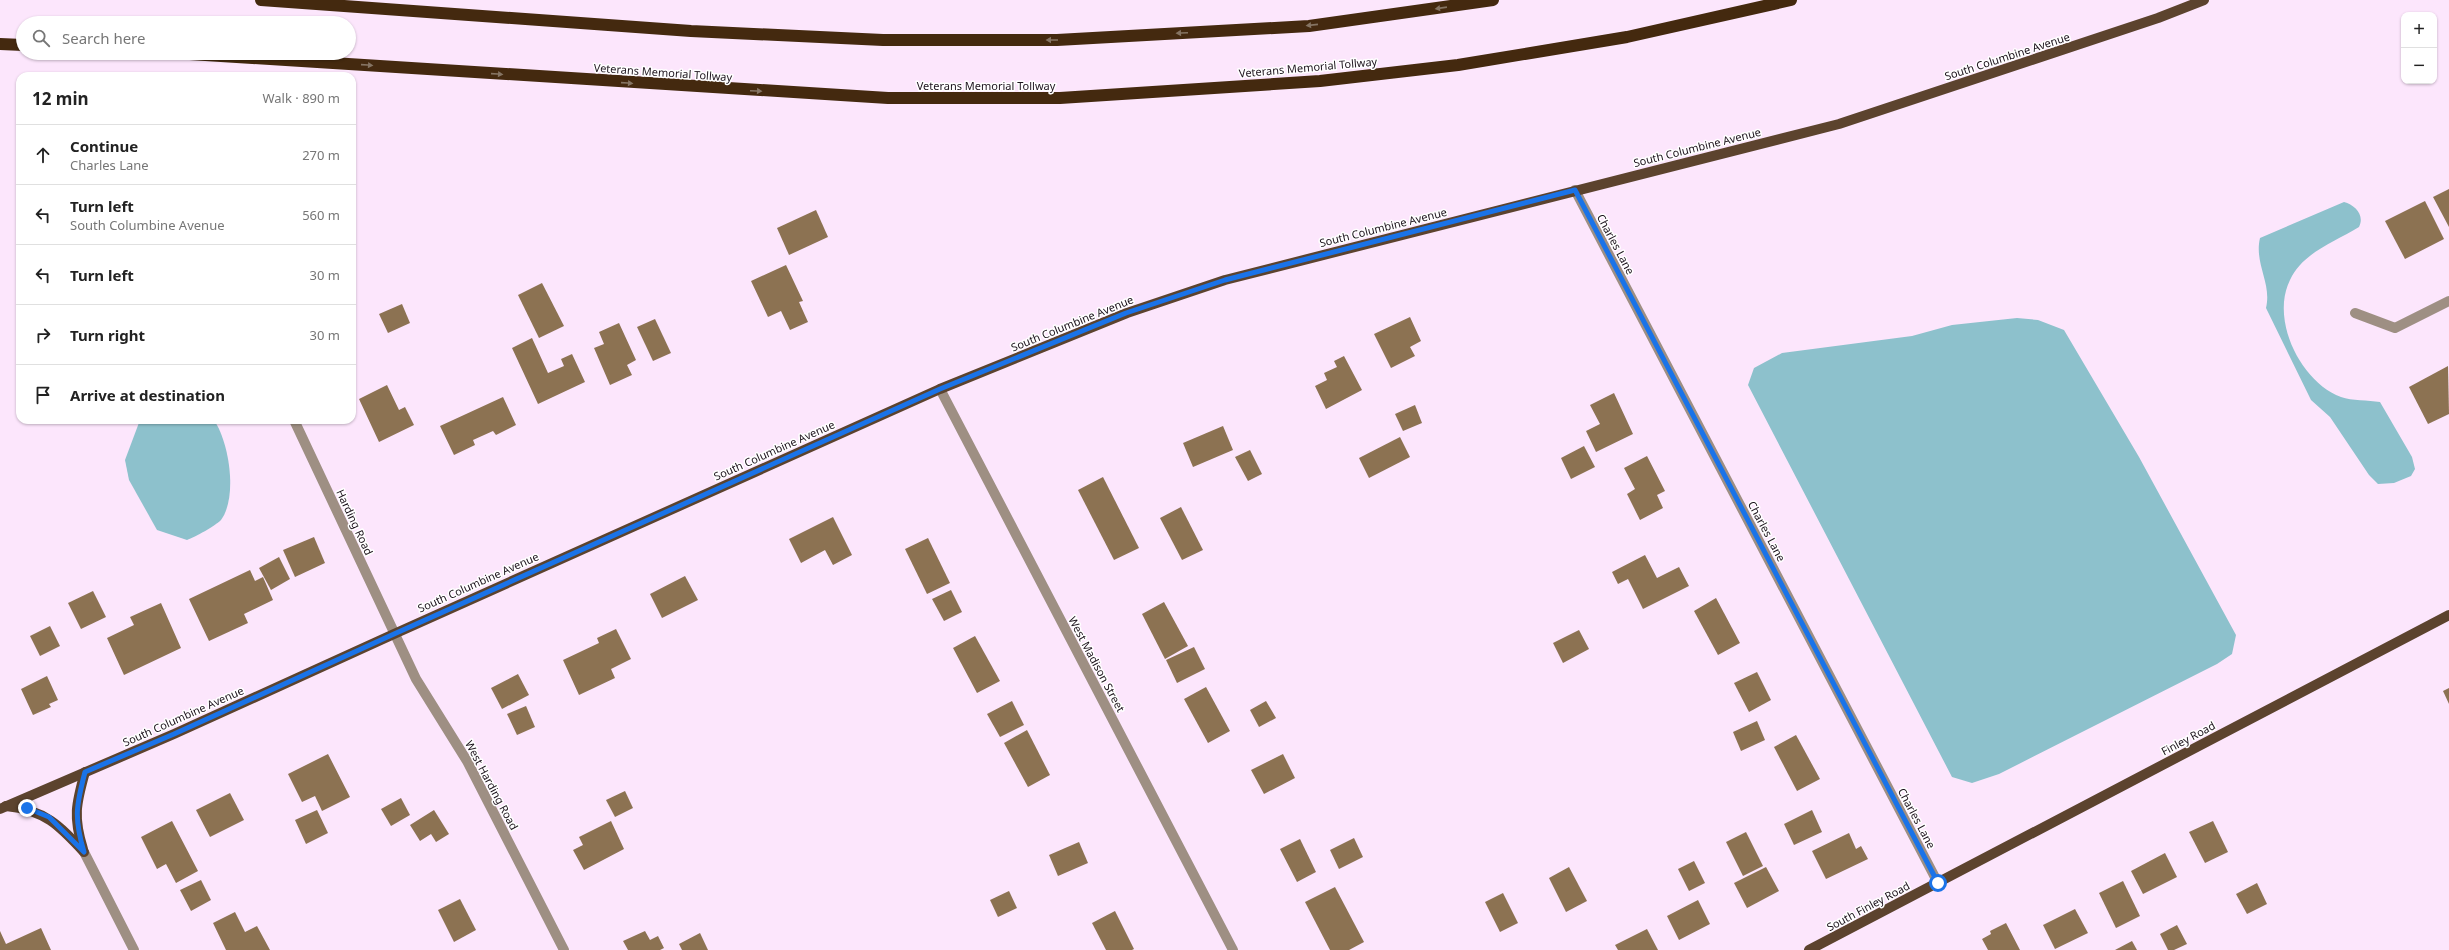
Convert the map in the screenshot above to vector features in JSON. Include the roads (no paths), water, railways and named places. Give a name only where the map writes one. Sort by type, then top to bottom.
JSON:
[{"type":"highway","points":[[261,0],[698,31],[883,40],[1057,40],[1309,26],[1493,0]]},
{"type":"highway","name":"Veterans Memorial Tollway","points":[[285,60],[888,98],[1060,98],[1320,81],[1458,65],[1627,37],[1791,0]]},
{"type":"highway","points":[[0,44],[16,45]]},
{"type":"main road","name":"South Columbine Avenue","points":[[3,808],[174,734],[940,389],[1126,313],[1225,280],[1839,124],[2158,18],[2204,0]]},
{"type":"main road","name":"Finley Road","points":[[1938,883],[2449,615]]},
{"type":"main road","points":[[84,852],[77,828],[76,805],[85,772]]},
{"type":"main road","points":[[3,808],[27,808],[49,817],[84,852]]},
{"type":"main road","name":"South Finley Road","points":[[1809,950],[1938,883]]},
{"type":"street","name":"Charles Lane","points":[[1575,190],[1938,883]]},
{"type":"street","points":[[2355,313],[2395,328],[2449,300]]},
{"type":"street","name":"West Madison Street","points":[[940,389],[1233,950]]},
{"type":"street","name":"Harding Road","points":[[296,424],[394,634]]},
{"type":"street","name":"West Harding Road","points":[[394,634],[416,678],[467,761],[564,950]]},
{"type":"street","points":[[84,852],[134,950]]},
{"type":"water","points":[[2344,202],[2352,205],[2358,211],[2361,218],[2361,223],[2359,227],[2311,255],[2296,270],[2290,280],[2285,296],[2284,313],[2287,331],[2293,348],[2302,364],[2313,378],[2327,389],[2345,398],[2380,402],[2412,457],[2415,469],[2411,476],[2394,483],[2378,484],[2369,475],[2330,417],[2311,400],[2266,308],[2267,290],[2259,256],[2260,238]]},
{"type":"water","points":[[2017,318],[2038,320],[2064,330],[2139,457],[2236,635],[2232,654],[2217,664],[1999,774],[1972,783],[1952,777],[1748,385],[1754,368],[1782,353],[1912,336],[1952,325]]},
{"type":"water","points":[[138,424],[216,424],[224,442],[230,470],[229,498],[226,510],[221,520],[205,531],[187,540],[157,530],[129,480],[125,460]]}]
